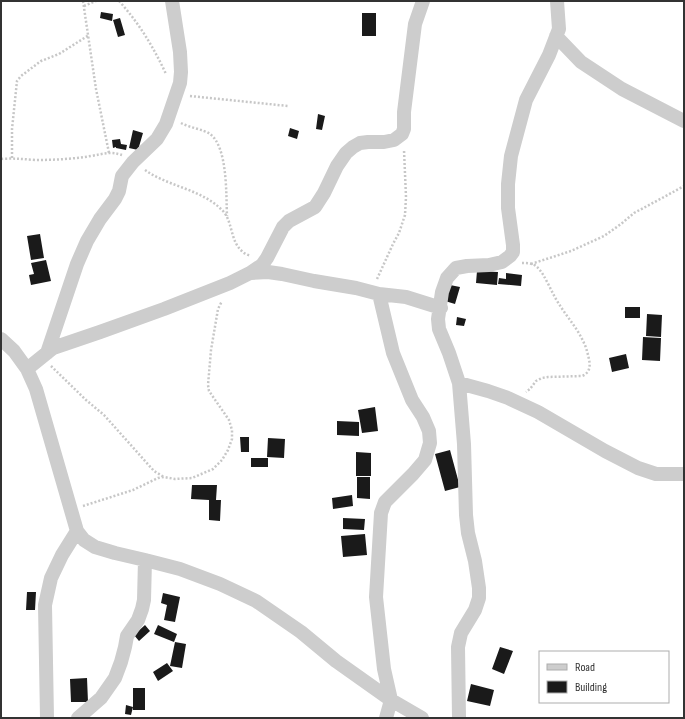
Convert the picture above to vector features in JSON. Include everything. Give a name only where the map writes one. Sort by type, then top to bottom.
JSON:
[{"type":"street","points":[[44,355],[77,264],[87,241],[100,219],[116,199],[122,176],[133,162],[157,138],[166,124],[180,83],[180,52],[172,1]]},
{"type":"street","points":[[27,370],[53,348],[164,309],[230,282],[262,266],[268,258],[283,227],[289,221],[315,207],[324,193],[337,166],[346,153],[360,143],[394,140],[402,134],[404,129],[404,112],[415,24],[423,1]]},
{"type":"street","points":[[459,718],[458,647],[461,633],[475,610],[479,588],[466,515],[464,444],[459,383],[439,329],[438,319],[442,292],[447,278],[456,268],[467,266],[489,266],[502,262],[510,256],[512,252],[513,245],[508,208],[508,184],[511,156],[526,100],[549,54],[559,29],[557,1]]},
{"type":"street","points":[[556,36],[581,62],[622,89],[684,121]]},
{"type":"street","points":[[250,273],[268,272],[356,288],[375,293],[406,297],[440,308]]},
{"type":"street","points":[[375,293],[393,353],[412,400],[423,417],[429,431],[430,444],[425,460],[385,502],[381,513],[376,597],[384,668],[391,700],[386,718]]},
{"type":"street","points":[[1,339],[14,351],[27,370],[36,388],[77,531],[84,540],[94,547],[180,569],[213,581],[256,601],[301,632],[336,661],[391,700],[422,718]]},
{"type":"street","points":[[459,383],[510,399],[538,412],[605,451],[638,468],[656,474],[684,474]]},
{"type":"street","points":[[47,718],[45,605],[51,578],[62,555],[77,531]]},
{"type":"street","points":[[78,718],[102,698],[115,678],[121,662],[127,636],[138,620],[142,609],[144,600],[145,560]]},
{"type":"path","points":[[83,1],[96,89],[109,152]]},
{"type":"path","points":[[84,6],[96,1]]},
{"type":"path","points":[[119,1],[130,13],[145,34],[176,93],[288,106]]},
{"type":"path","points":[[12,158],[12,130],[17,81],[21,76],[41,61],[59,54],[88,34]]},
{"type":"path","points":[[170,111],[186,126],[209,133],[214,137],[222,156],[225,176],[227,217],[233,237],[243,253],[264,263]]},
{"type":"path","points":[[375,293],[381,268],[400,233],[405,215],[406,175],[402,134]]},
{"type":"path","points":[[1,159],[60,159],[90,156],[109,152],[115,153],[133,162],[153,176],[196,192],[224,212],[227,217]]},
{"type":"path","points":[[531,264],[571,251],[604,236],[634,213],[684,186]]},
{"type":"path","points":[[502,262],[531,264],[535,265],[541,271],[558,304],[578,332],[590,362],[587,374],[582,376],[542,378],[536,381],[530,389],[523,394],[510,399]]},
{"type":"path","points":[[71,510],[133,490],[158,478],[192,478],[213,470],[222,460],[232,439],[232,430],[229,420],[209,390],[208,385],[211,350],[218,310],[230,282]]},
{"type":"path","points":[[44,355],[86,400],[104,415],[154,471],[164,477]]},
{"type":"building","points":[[101,12],[113,14],[112,21],[100,18]]},
{"type":"building","points":[[362,13],[376,13],[376,36],[362,36]]},
{"type":"building","points":[[120,18],[125,35],[118,37],[113,20]]},
{"type":"building","points":[[318,114],[325,116],[322,130],[316,129]]},
{"type":"building","points":[[290,128],[299,131],[297,139],[288,136]]},
{"type":"building","points":[[133,130],[143,133],[138,150],[129,148]]},
{"type":"building","points":[[120,139],[121,144],[127,145],[126,150],[116,147],[113,148],[112,140]]},
{"type":"building","points":[[40,234],[44,258],[31,260],[27,236]]},
{"type":"building","points":[[46,260],[51,281],[31,285],[29,275],[34,274],[31,263]]},
{"type":"building","points":[[477,271],[498,272],[497,285],[476,283]]},
{"type":"building","points":[[506,273],[522,275],[521,286],[498,284],[499,278],[506,279]]},
{"type":"building","points":[[450,285],[460,287],[455,304],[445,301]]},
{"type":"building","points":[[625,307],[640,307],[640,318],[625,318]]},
{"type":"building","points":[[647,314],[662,315],[661,337],[646,336]]},
{"type":"building","points":[[457,317],[466,319],[464,326],[456,325]]},
{"type":"building","points":[[643,337],[661,338],[660,361],[642,360]]},
{"type":"building","points":[[626,354],[629,368],[612,372],[609,358]]},
{"type":"building","points":[[375,407],[378,431],[362,433],[358,410]]},
{"type":"building","points":[[337,421],[359,422],[359,436],[337,435]]},
{"type":"building","points":[[240,437],[249,437],[249,452],[241,452]]},
{"type":"building","points":[[268,438],[285,439],[284,458],[267,457]]},
{"type":"building","points":[[450,450],[460,487],[445,491],[435,454]]},
{"type":"building","points":[[356,452],[371,453],[371,476],[356,476]]},
{"type":"building","points":[[251,458],[268,458],[268,467],[251,467]]},
{"type":"building","points":[[357,477],[370,477],[370,499],[357,498]]},
{"type":"building","points":[[192,485],[217,485],[216,500],[221,500],[220,521],[209,520],[209,500],[191,499]]},
{"type":"building","points":[[352,495],[353,506],[333,509],[332,498]]},
{"type":"building","points":[[343,518],[365,519],[364,530],[343,529]]},
{"type":"building","points":[[365,534],[367,555],[343,557],[341,536]]},
{"type":"building","points":[[27,592],[36,592],[35,610],[26,610]]},
{"type":"building","points":[[163,593],[180,597],[175,622],[164,620],[167,605],[161,603]]},
{"type":"building","points":[[145,625],[150,631],[139,641],[134,635]]},
{"type":"building","points":[[158,625],[177,634],[174,642],[154,634]]},
{"type":"building","points":[[175,642],[186,644],[182,668],[170,666]]},
{"type":"building","points":[[500,647],[513,651],[504,674],[492,669]]},
{"type":"building","points":[[167,663],[173,671],[158,681],[153,672]]},
{"type":"building","points":[[87,678],[88,702],[71,702],[70,679]]},
{"type":"building","points":[[471,684],[494,690],[490,706],[467,701]]},
{"type":"building","points":[[133,688],[145,688],[145,710],[133,710]]},
{"type":"building","points":[[126,705],[133,707],[131,715],[125,714]]}]
